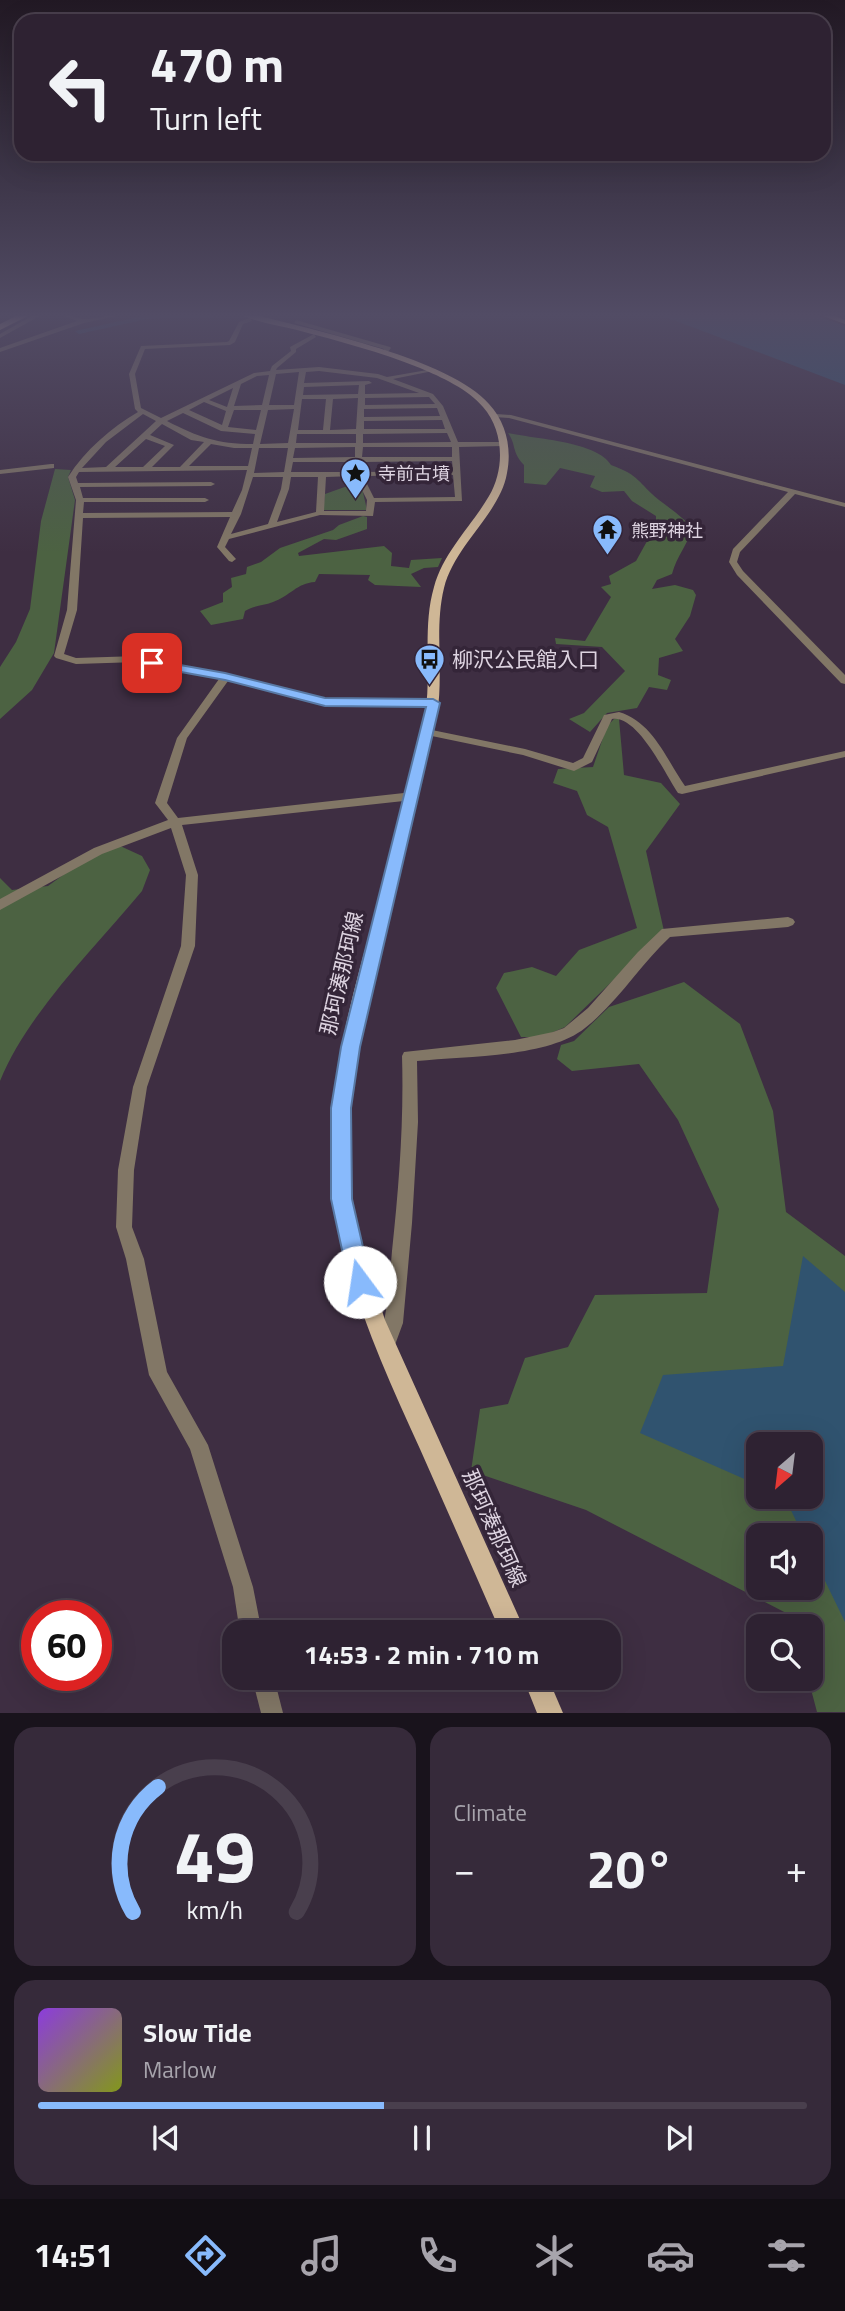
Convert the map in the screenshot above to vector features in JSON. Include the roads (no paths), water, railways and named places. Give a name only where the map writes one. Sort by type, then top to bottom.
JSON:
[{"type":"main road","points":[[469,393],[496,416]]},
{"type":"main road","name":"那珂湊那珂線","points":[[496,416],[503,444],[505,471],[498,494],[463,538],[439,584],[433,703],[351,1047],[341,1108],[342,1199],[366,1304],[508,1620]]},
{"type":"main road","points":[[540,1690],[550,1713]]},
{"type":"street","points":[[135,393],[138,409],[142,412],[208,442],[256,446],[503,444]]},
{"type":"street","points":[[108,470],[161,421],[218,393]]},
{"type":"street","points":[[224,429],[235,393]]},
{"type":"street","points":[[232,559],[221,547],[228,537],[251,472],[267,393]]},
{"type":"street","points":[[271,526],[285,489],[299,393]]},
{"type":"street","points":[[371,500],[459,499],[455,444],[440,406],[428,393]]},
{"type":"street","points":[[299,397],[431,394]]},
{"type":"street","points":[[228,537],[320,513],[370,514],[371,500],[358,474],[362,395]]},
{"type":"street","points":[[326,432],[330,396]]},
{"type":"street","points":[[204,400],[231,410],[297,407]]},
{"type":"street","points":[[362,407],[440,406]]},
{"type":"street","points":[[183,410],[224,429],[259,432]]},
{"type":"street","points":[[142,412],[76,470],[72,477],[80,500],[79,516],[72,610],[59,656],[76,661],[138,659],[325,702],[433,703]]},
{"type":"street","points":[[496,416],[509,416],[845,505]]},
{"type":"street","points":[[362,419],[444,418]]},
{"type":"street","points":[[294,432],[449,431]]},
{"type":"street","points":[[144,436],[170,445],[144,470]]},
{"type":"street","points":[[182,469],[208,442]]},
{"type":"street","points":[[289,460],[457,458]]},
{"type":"street","points":[[0,472],[51,466]]},
{"type":"street","points":[[76,470],[215,469],[286,475],[457,473]]},
{"type":"street","points":[[199,514],[215,469]]},
{"type":"street","points":[[437,499],[438,473]]},
{"type":"street","points":[[401,474],[401,500]]},
{"type":"street","points":[[320,513],[322,475]]},
{"type":"street","points":[[75,485],[211,484]]},
{"type":"street","points":[[794,491],[736,551],[733,562],[740,573],[845,681]]},
{"type":"street","points":[[80,500],[205,500]]},
{"type":"street","points":[[79,516],[237,514]]},
{"type":"street","points":[[225,677],[183,738],[160,803],[175,822],[192,875],[188,946],[140,1087],[126,1170],[124,1227],[135,1259],[158,1375],[198,1445],[243,1587],[249,1620]]},
{"type":"street","points":[[426,732],[525,752],[574,766],[588,760],[608,717],[620,715],[635,721],[642,728],[667,771],[682,790],[845,754]]},
{"type":"street","points":[[0,905],[98,852],[175,822],[412,796]]},
{"type":"street","points":[[386,1349],[394,1323],[412,1095],[410,1055],[545,1041],[570,1032],[586,1018],[667,932],[788,922]]},
{"type":"street","points":[[266,1690],[272,1713]]},
{"type":"water","points":[[803,1256],[845,1292],[845,1622],[823,1577],[823,1523],[797,1523],[790,1509],[823,1509],[823,1432],[746,1432],[746,1480],[640,1433],[663,1375],[783,1366]]},
{"type":"place","name":"寺前古墳","points":[[355,500]]},
{"type":"place","name":"熊野神社","points":[[608,557]]},
{"type":"place","name":"柳沢公民館入口","points":[[429,686]]}]
